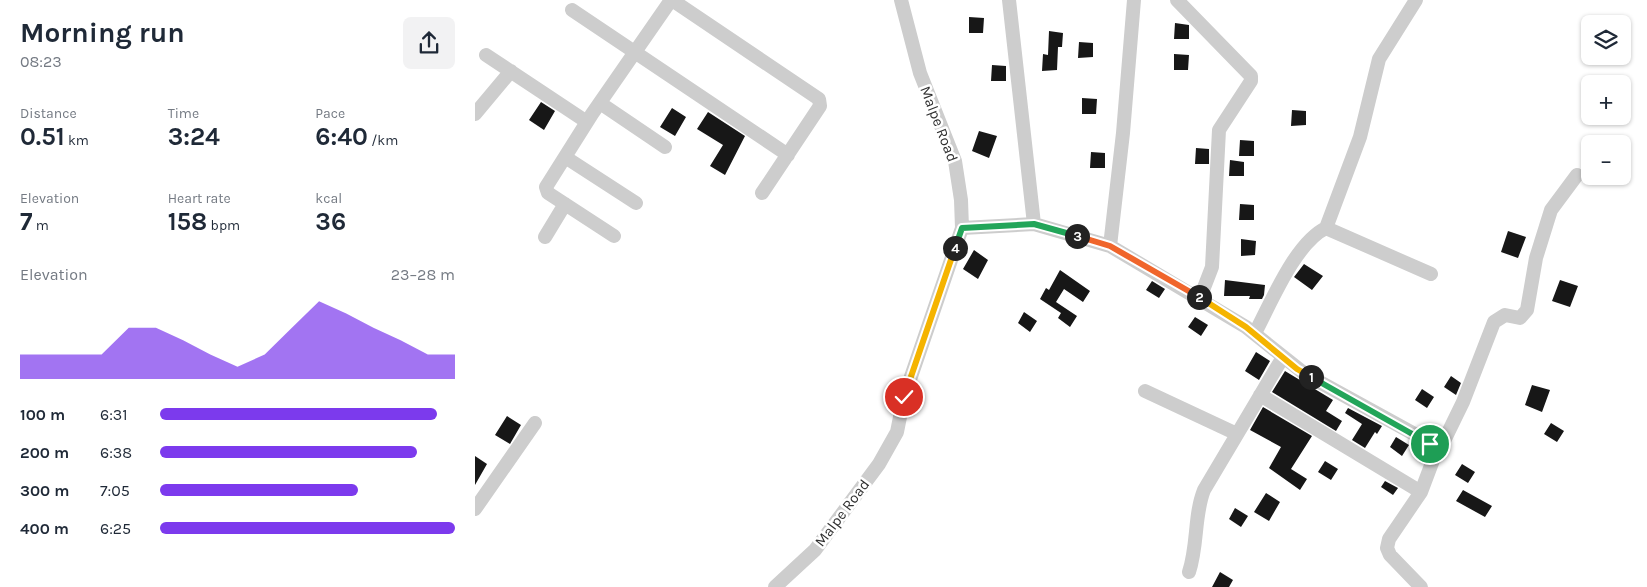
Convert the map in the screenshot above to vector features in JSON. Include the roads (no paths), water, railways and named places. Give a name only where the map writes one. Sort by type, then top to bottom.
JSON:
[{"type":"street","points":[[614,236],[546,191],[587,122],[671,0],[819,99],[820,106],[762,193]]},
{"type":"street","name":"Malpe Road","points":[[775,587],[815,550],[879,464],[897,432],[904,397],[962,228],[961,200],[955,161],[920,74],[901,0]]},
{"type":"street","points":[[1009,0],[1034,224]]},
{"type":"street","points":[[1110,246],[1123,133],[1134,0]]},
{"type":"street","points":[[1177,0],[1251,76],[1251,81],[1219,130],[1212,267],[1200,298]]},
{"type":"street","points":[[1255,334],[1297,254],[1315,233],[1326,228],[1360,137],[1379,59],[1416,0]]},
{"type":"street","points":[[572,10],[788,155]]},
{"type":"street","points":[[486,55],[587,122]]},
{"type":"street","points":[[475,114],[511,71]]},
{"type":"street","points":[[600,103],[665,147]]},
{"type":"street","points":[[565,157],[636,202]]},
{"type":"street","points":[[1421,587],[1390,555],[1387,548],[1389,539],[1421,492],[1438,447],[1443,443],[1463,402],[1494,322],[1505,315],[1520,318],[1527,310],[1536,258],[1551,210],[1577,175]]},
{"type":"street","points":[[545,237],[565,204]]},
{"type":"street","points":[[962,228],[1034,224],[1110,246],[1200,298],[1255,334],[1305,374],[1438,447]]},
{"type":"street","points":[[1326,228],[1431,274]]},
{"type":"street","points":[[1189,572],[1195,554],[1201,498],[1283,358]]},
{"type":"street","points":[[1145,391],[1237,434]]},
{"type":"street","points":[[1261,395],[1421,492]]},
{"type":"street","points":[[475,509],[535,423]]}]
